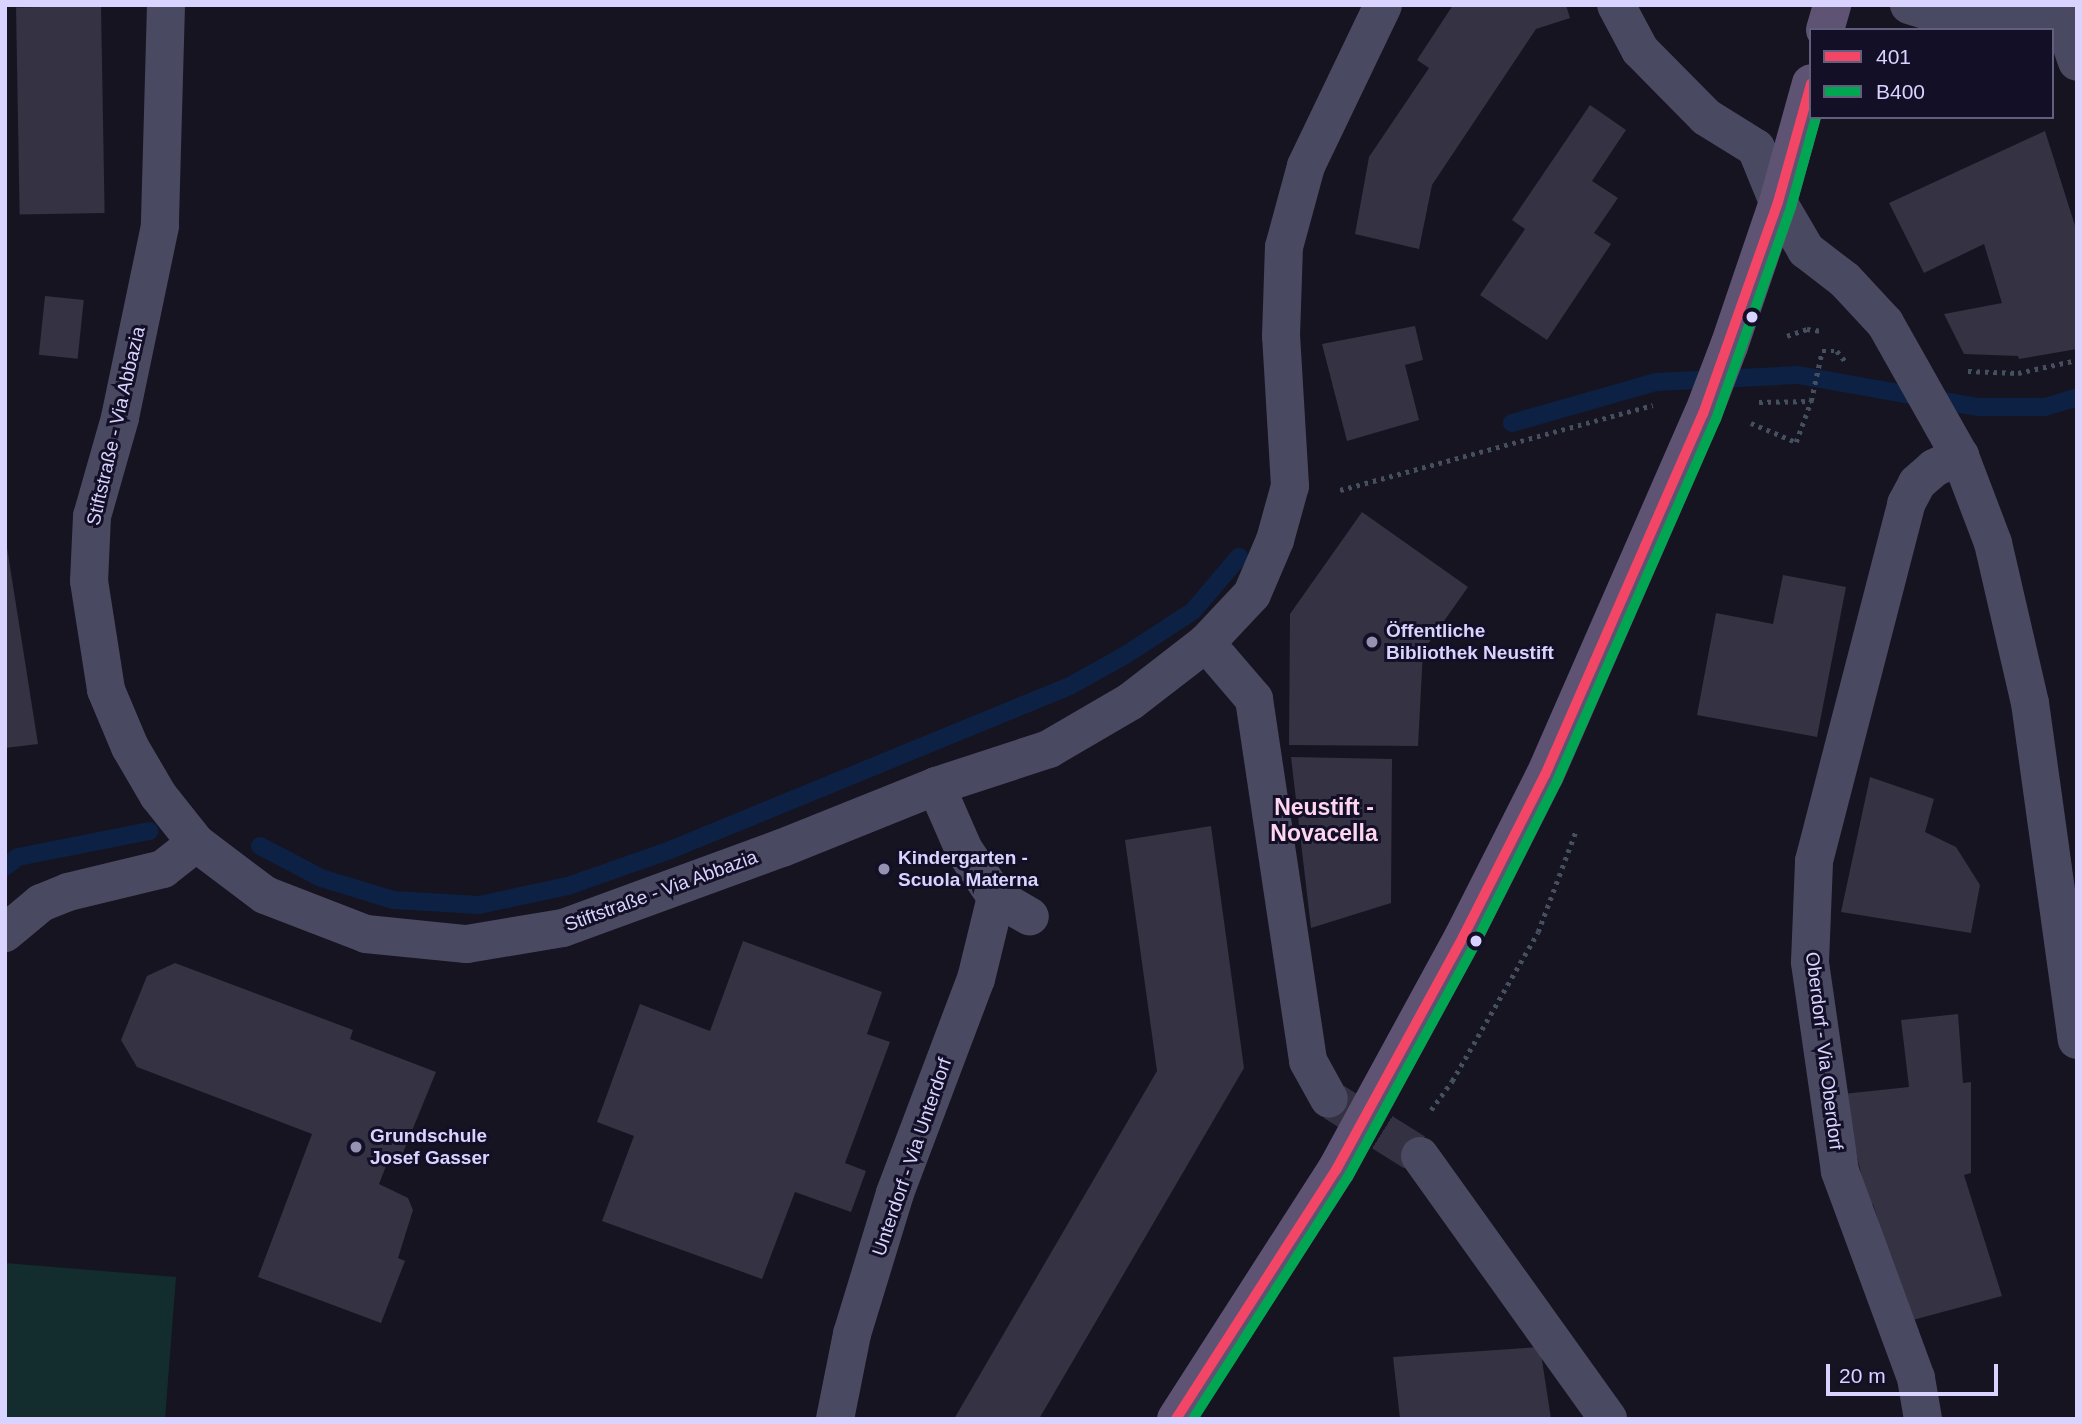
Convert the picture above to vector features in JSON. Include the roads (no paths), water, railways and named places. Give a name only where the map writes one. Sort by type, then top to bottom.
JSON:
[{"type":"main road","points":[[1826,28],[1832,5]]},
{"type":"main road","points":[[1175,1419],[1336,1170],[1463,937],[1545,775],[1703,414],[1778,202],[1809,90]]},
{"type":"street","name":"Stiftstraße - Via Abbazia","points":[[166,5],[160,226],[120,418],[92,516],[89,581],[106,690],[130,747],[158,795],[196,843],[265,895],[366,934],[467,944],[563,928],[782,848],[936,786],[1049,749],[1131,701],[1206,643],[1252,594],[1275,540],[1290,486],[1281,336],[1284,247],[1306,166],[1383,5]]},
{"type":"street","points":[[1616,5],[1640,50],[1706,117],[1756,148],[1778,202],[1806,250],[1845,280],[1885,323],[1925,389],[1960,456],[1993,543],[2030,703],[2077,1040]]},
{"type":"street","points":[[1909,5],[1954,19],[2063,21],[2077,62]]},
{"type":"street","name":"Oberdorf - Via Oberdorf","points":[[1923,1419],[1916,1378],[1840,1171],[1810,962],[1814,861],[1906,504],[1917,483],[1934,468],[1960,456]]},
{"type":"street","points":[[1206,643],[1254,699],[1308,1061],[1329,1099]]},
{"type":"street","points":[[936,786],[964,850],[996,897],[1030,917]]},
{"type":"street","points":[[5,933],[41,903],[68,892],[163,869],[196,843]]},
{"type":"street","name":"Unterdorf - Via Unterdorf","points":[[835,1419],[852,1334],[895,1193],[976,979],[996,897]]},
{"type":"street","points":[[1420,1156],[1608,1419]]},
{"type":"waterway","points":[[1512,423],[1656,382],[1798,375],[1978,407],[2045,407],[2077,397]]},
{"type":"waterway","points":[[260,846],[321,878],[393,900],[479,905],[568,886],[670,850],[1068,687],[1124,656],[1193,611],[1239,557]]},
{"type":"waterway","points":[[5,867],[18,857],[149,831]]},
{"type":"tunnel","points":[[1334,1102],[1420,1156]]},
{"type":"place","name":"Öffentliche Bibliothek Neustift","points":[[1372,642]]},
{"type":"place","name":"Kindergarten - Scuola Materna","points":[[884,869]]},
{"type":"place","name":"Grundschule Josef Gasser","points":[[356,1147]]},
{"type":"district","name":"Neustift - Novacella","points":[[1324,820]]}]
